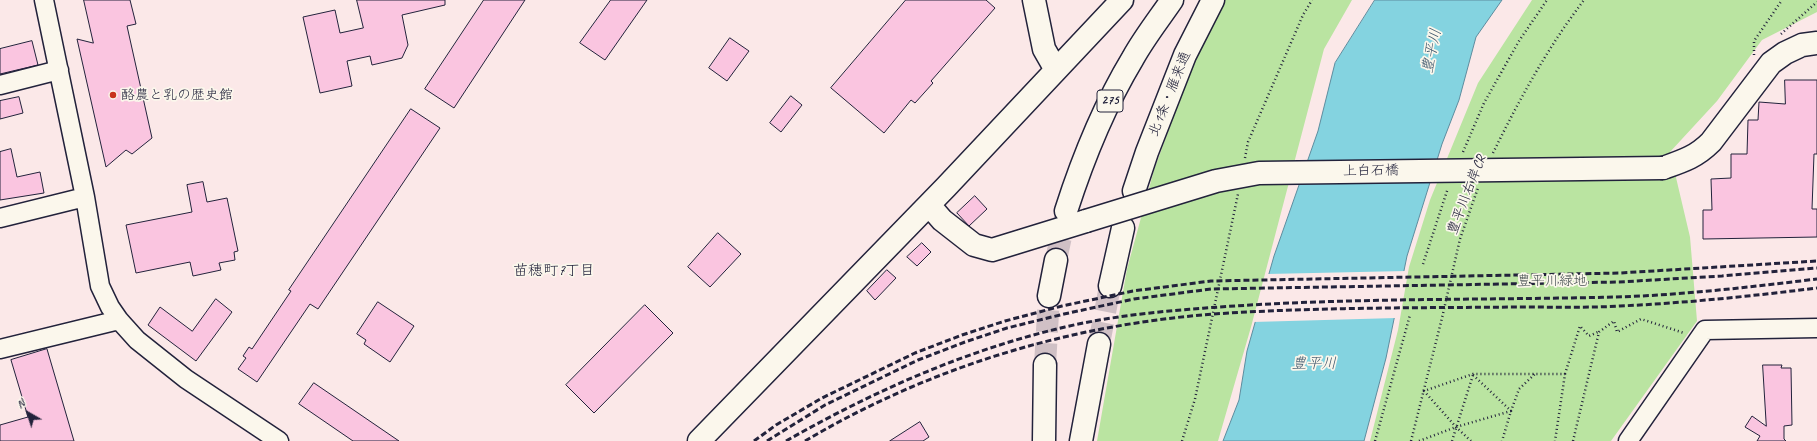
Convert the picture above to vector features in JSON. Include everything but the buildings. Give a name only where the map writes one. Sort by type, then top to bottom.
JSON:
[{"type":"main road","points":[[1034,0],[1044,49],[1056,70]]},
{"type":"main road","points":[[699,441],[929,205],[1122,0]]},
{"type":"main road","name":"275","points":[[1066,211],[1076,181],[1104,112],[1133,58],[1172,0]]},
{"type":"main road","name":"北1条・雁来通","points":[[1134,191],[1147,152],[1185,55],[1213,0]]},
{"type":"main road","name":"上白石橋","points":[[929,205],[942,220],[974,245],[992,250],[1216,181],[1259,173],[1663,168],[1685,161],[1700,153],[1711,142],[1771,63],[1785,53],[1816,42]]},
{"type":"main road","points":[[1110,286],[1123,228]]},
{"type":"main road","points":[[1049,296],[1056,260]]},
{"type":"main road","points":[[1081,441],[1099,344]]},
{"type":"main road","points":[[1044,441],[1045,364]]},
{"type":"street","points":[[44,0],[85,197],[100,286],[118,320],[137,340],[186,379],[279,441]]},
{"type":"street","points":[[0,85],[59,70]]},
{"type":"street","points":[[0,218],[85,197]]},
{"type":"street","points":[[0,349],[118,320]]},
{"type":"street","points":[[1628,441],[1705,330],[1817,328]]},
{"type":"path","points":[[1244,166],[1248,142],[1312,0]]},
{"type":"path","points":[[1463,153],[1484,103],[1519,41],[1547,0]]},
{"type":"path","name":"豊平川右岸CR","points":[[1490,159],[1527,87],[1555,42],[1584,0]]},
{"type":"path","points":[[1760,53],[1754,58],[1754,41],[1782,0]]},
{"type":"path","points":[[1777,37],[1817,2]]},
{"type":"path","points":[[1422,264],[1450,182]]},
{"type":"path","name":"豊平川右岸CR","points":[[1411,441],[1460,239],[1479,185]]},
{"type":"path","points":[[1182,441],[1195,399],[1239,189]]},
{"type":"path","points":[[1375,441],[1410,315]]},
{"type":"path","points":[[1555,441],[1565,374],[1580,326],[1590,336],[1599,332],[1614,321],[1617,332],[1641,319],[1699,339]]},
{"type":"path","points":[[1573,441],[1599,332]]},
{"type":"path","points":[[1473,374],[1511,411]]},
{"type":"path","points":[[1452,441],[1473,374]]},
{"type":"path","points":[[1471,441],[1456,427],[1424,391],[1473,374],[1565,374]]},
{"type":"path","points":[[1502,441],[1519,389],[1535,374]]},
{"type":"path","points":[[1419,441],[1456,427],[1511,411]]},
{"type":"green space","points":[[1216,0],[1352,0],[1324,49],[1251,327],[1218,441],[1097,441],[1127,269],[1154,170]]},
{"type":"green space","name":"豊平川緑地","points":[[1532,0],[1817,0],[1817,12],[1762,40],[1717,101],[1670,152],[1690,237],[1697,321],[1611,441],[1370,441],[1398,330],[1409,267],[1430,200],[1478,83]]},
{"type":"water","name":"豊平川","points":[[1375,0],[1502,0],[1476,37],[1459,100],[1442,144],[1407,256],[1386,358],[1364,441],[1223,441],[1239,400],[1247,351],[1274,256],[1318,131],[1335,63]]},
{"type":"pier","points":[[1406,271],[1396,318],[1253,322],[1267,274]]},
{"type":"tunnel","points":[[1056,260],[1066,213]]},
{"type":"tunnel","points":[[1099,344],[1110,286]]},
{"type":"tunnel","points":[[1045,365],[1049,296]]},
{"type":"railway","points":[[754,441],[776,425],[822,398],[915,353],[962,335],[1005,321],[1062,306],[1133,291],[1211,281],[1620,273],[1817,261]]},
{"type":"railway","points":[[767,441],[825,405],[918,360],[1007,328],[1134,299],[1211,289],[1619,282],[1722,276],[1817,268]]},
{"type":"railway","points":[[786,441],[853,405],[956,360],[1028,336],[1110,318],[1180,310],[1296,303],[1641,296],[1716,290],[1817,279]]},
{"type":"railway","points":[[805,441],[901,391],[951,371],[1002,354],[1106,328],[1214,314],[1329,309],[1608,307],[1694,301],[1817,288]]},
{"type":"place","name":"酪農と乳の歴史館","points":[[113,95]]},
{"type":"district","name":"苗穂町7丁目","points":[[554,271]]}]
